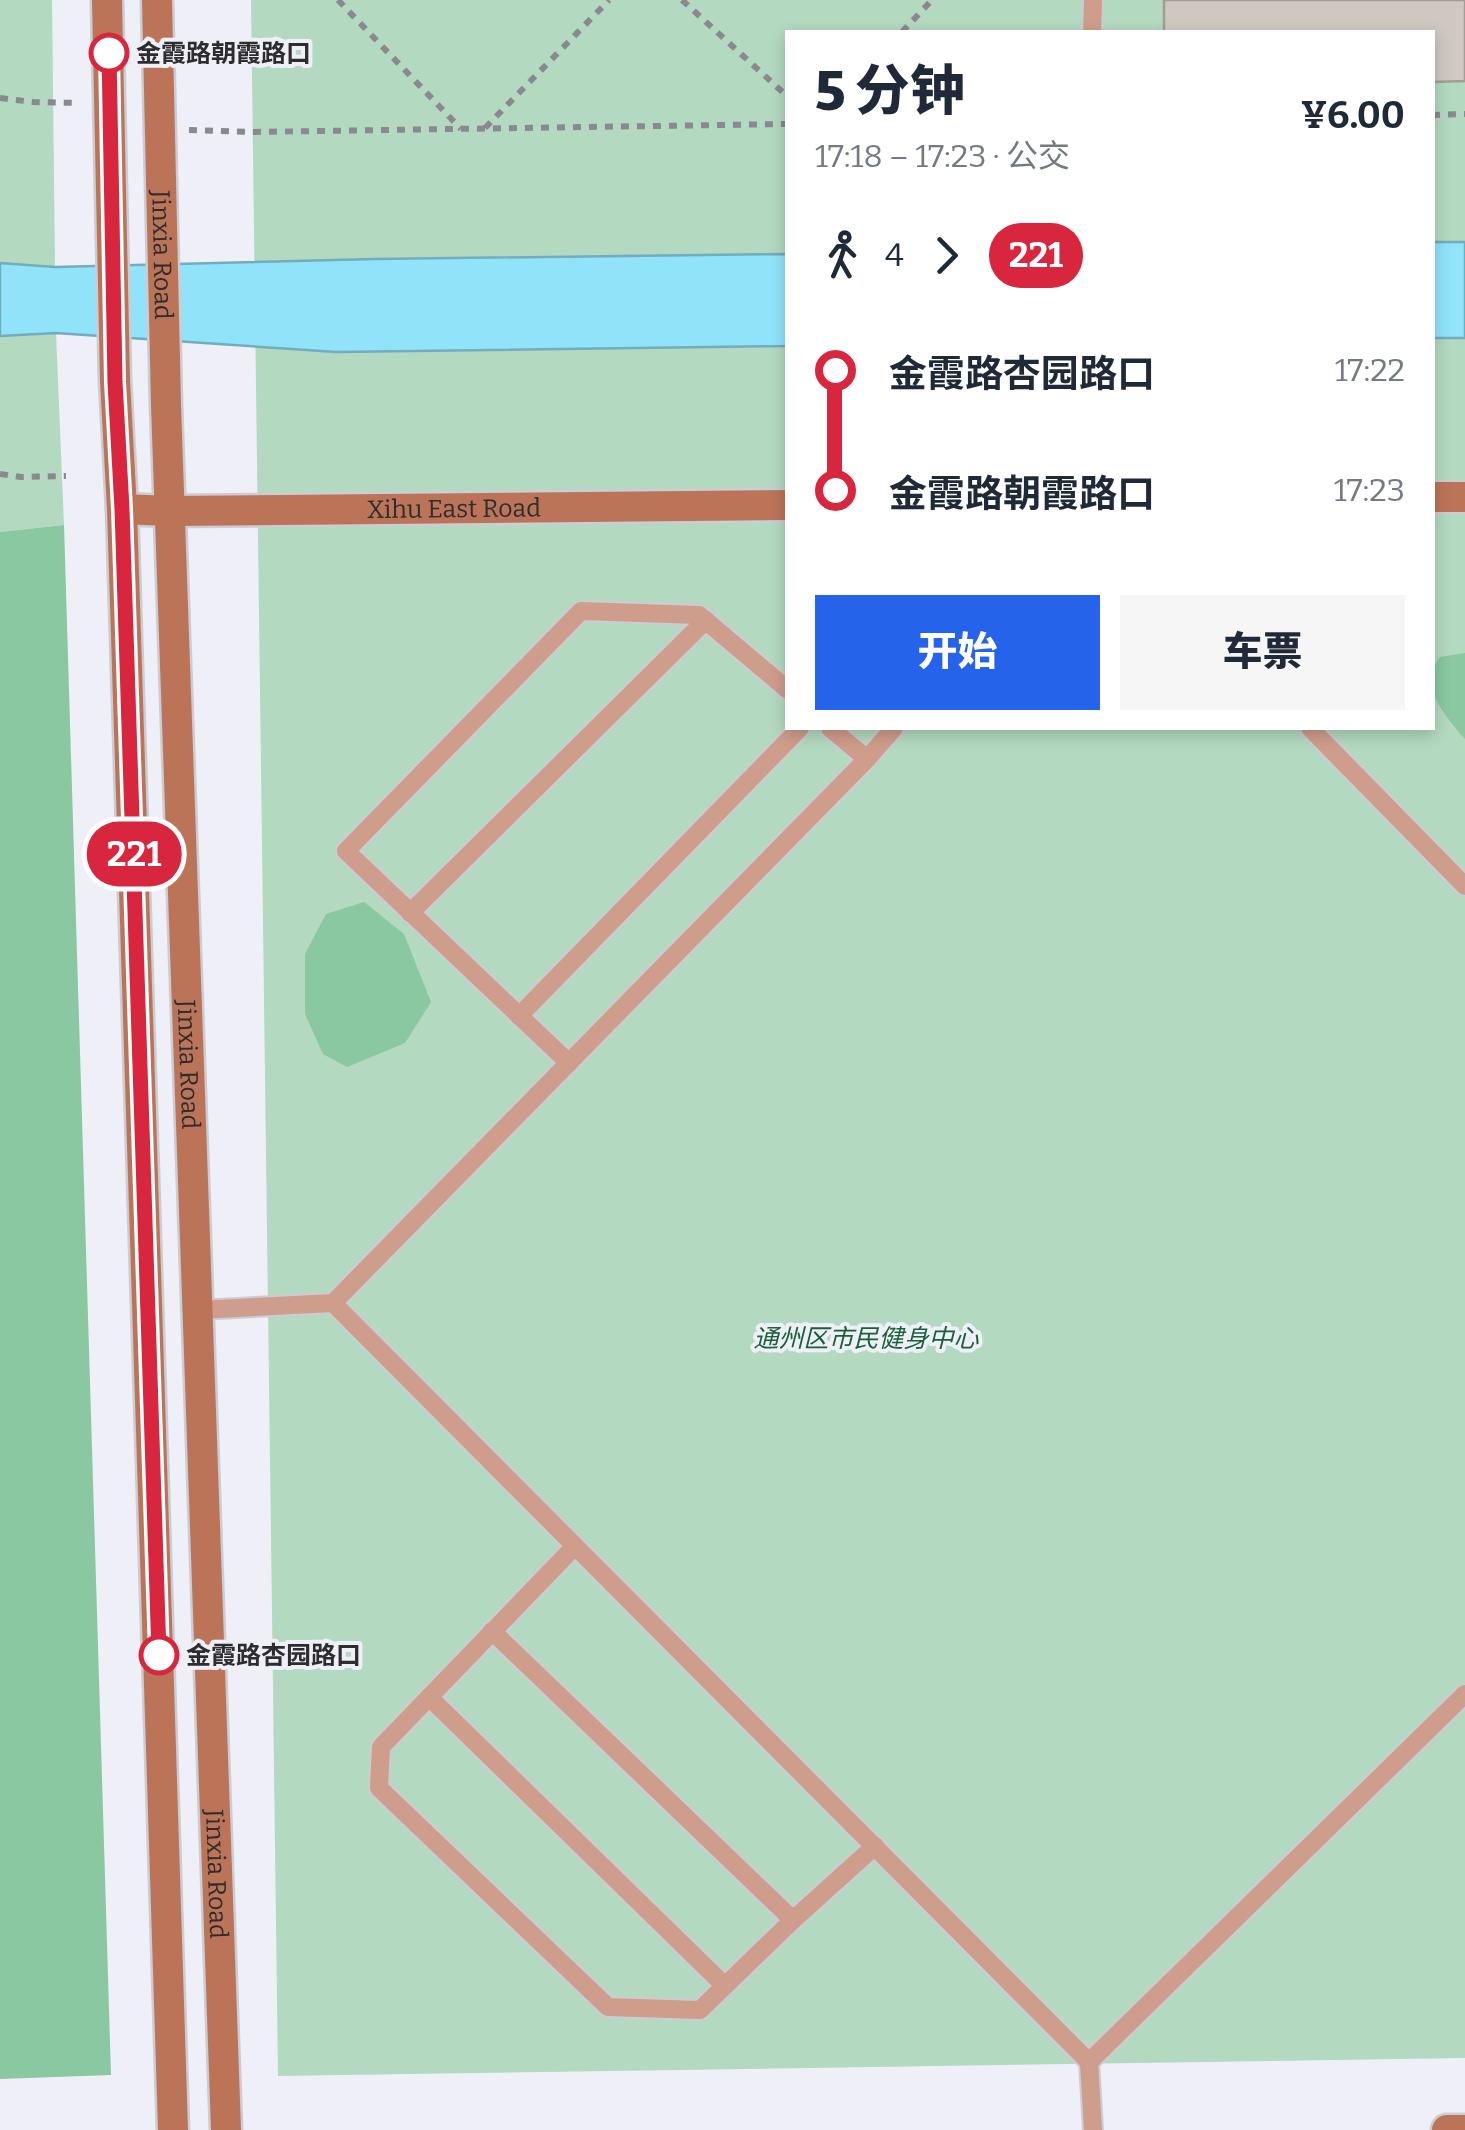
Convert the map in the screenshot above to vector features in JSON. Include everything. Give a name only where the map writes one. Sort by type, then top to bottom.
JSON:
[{"type":"main road","name":"Jinxia Road","points":[[107,0],[115,382],[173,2130]]},
{"type":"main road","name":"Jinxia Road","points":[[156,0],[169,511],[226,2130]]},
{"type":"main road","points":[[1435,497],[1465,497]]},
{"type":"main road","name":"Xihu East Road","points":[[122,509],[785,506]]},
{"type":"main road","points":[[1447,2130],[1465,2130]]},
{"type":"lane","points":[[1092,0],[1092,30]]},
{"type":"lane","points":[[569,1063],[346,851],[581,611],[699,615],[785,687]]},
{"type":"lane","points":[[410,913],[706,620]]},
{"type":"lane","points":[[518,1016],[798,730]]},
{"type":"lane","points":[[832,730],[867,760]]},
{"type":"lane","points":[[198,1310],[333,1303],[892,730]]},
{"type":"lane","points":[[1312,730],[1465,886]]},
{"type":"lane","points":[[333,1303],[1090,2062],[1093,2130]]},
{"type":"lane","points":[[575,1546],[380,1747],[379,1788],[608,2007],[700,2010],[875,1846]]},
{"type":"lane","points":[[492,1631],[793,1920]]},
{"type":"lane","points":[[1090,2062],[1465,1694]]},
{"type":"lane","points":[[429,1696],[725,1986]]},
{"type":"path","points":[[338,0],[461,129]]},
{"type":"path","points":[[484,129],[610,0]]},
{"type":"path","points":[[682,0],[785,94]]},
{"type":"path","points":[[904,30],[932,0]]},
{"type":"path","points":[[0,98],[53,104]]},
{"type":"path","points":[[1435,114],[1465,114]]},
{"type":"path","points":[[160,129],[252,132],[785,124]]},
{"type":"path","points":[[0,474],[21,478],[66,476]]},
{"type":"green space","points":[[0,0],[52,0],[55,267],[0,263]]},
{"type":"green space","name":"通州区市民健身中心","points":[[251,0],[1465,0],[1465,2058],[278,2076]]},
{"type":"green space","points":[[56,333],[64,525],[0,532],[0,336]]},
{"type":"green space","points":[[64,525],[111,2075],[0,2079],[0,532]]},
{"type":"green space","points":[[1465,653],[1465,739],[1435,696],[1435,666],[1440,657]]},
{"type":"green space","points":[[364,902],[404,934],[431,1002],[405,1043],[347,1067],[323,1054],[305,1014],[305,954],[326,914]]},
{"type":"water","points":[[1435,242],[1465,242],[1465,338],[1435,338]]},
{"type":"water","points":[[785,254],[785,346],[336,352],[56,333],[0,336],[0,263],[55,267]]},
{"type":"building","points":[[1164,0],[1465,0],[1465,81],[1435,82],[1435,30],[1164,30]]},
{"type":"bus line","name":"221","points":[[109,53],[115,382],[159,1655]]},
{"type":"place","name":"金霞路朝霞路口","points":[[109,53]]},
{"type":"place","name":"金霞路杏园路口","points":[[159,1655]]}]
